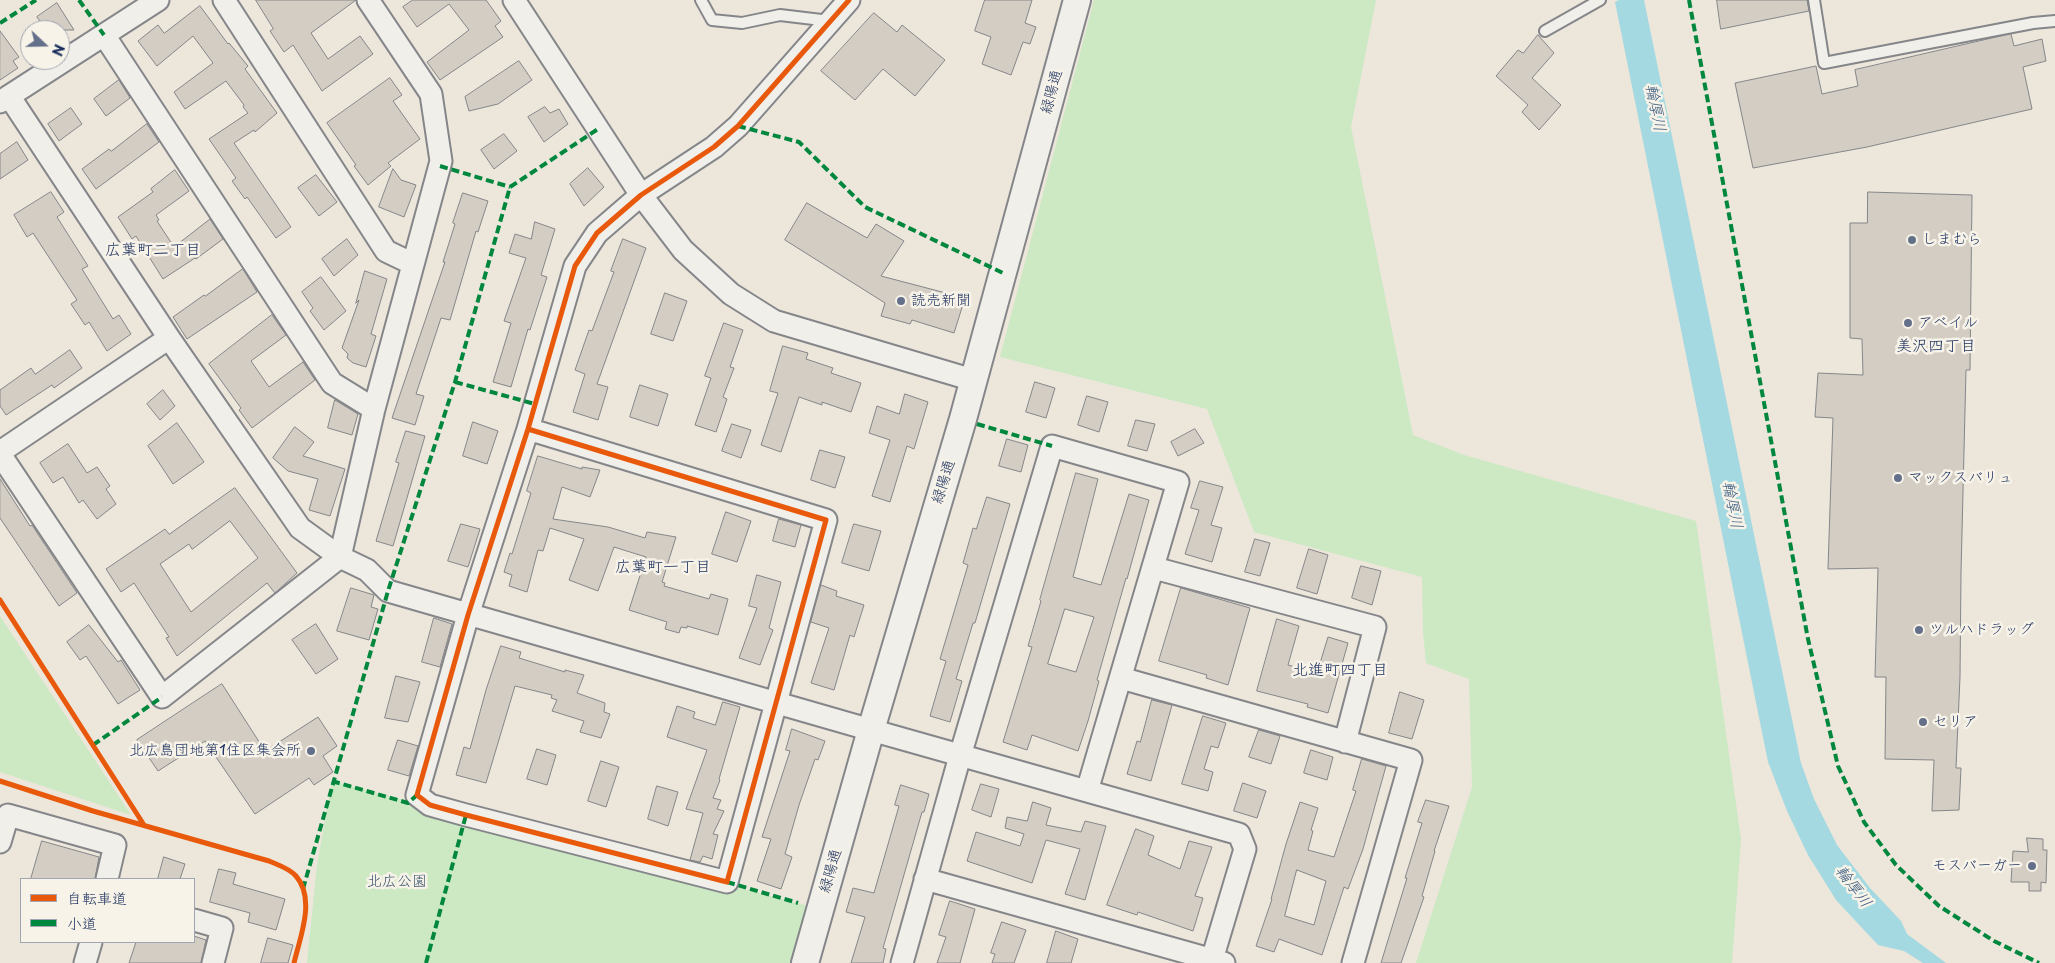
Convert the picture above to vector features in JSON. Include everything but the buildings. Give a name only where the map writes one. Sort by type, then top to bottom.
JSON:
[{"type":"street","points":[[158,0],[5,99],[300,528],[340,557],[367,570],[388,591],[960,756],[1239,834],[1245,849],[1215,962],[925,879]]},
{"type":"street","points":[[224,0],[386,251],[413,264]]},
{"type":"street","points":[[169,338],[0,453],[162,697],[340,557],[374,409],[441,161],[431,94],[368,0]]},
{"type":"street","points":[[514,0],[641,195],[683,250],[731,294],[774,321],[973,380]]},
{"type":"street","points":[[528,429],[826,520],[727,882],[430,805],[417,795],[468,615],[528,429],[575,266],[597,233],[641,195],[714,147],[738,126],[849,0]]},
{"type":"street","name":"緑陽通","points":[[805,963],[973,380],[1078,0]]},
{"type":"street","points":[[104,35],[332,383],[374,409]]},
{"type":"street","points":[[902,963],[960,756],[1052,446],[1178,482],[1087,791]]},
{"type":"street","points":[[1154,568],[1375,627],[1345,742]]},
{"type":"street","points":[[1121,678],[1411,760],[1353,963]]},
{"type":"street","points":[[0,842],[8,815],[115,845],[107,878]]},
{"type":"street","points":[[195,920],[222,928],[213,963]]},
{"type":"street","points":[[85,963],[90,943]]},
{"type":"lane","points":[[701,0],[712,20],[742,23],[780,15],[831,22]]},
{"type":"lane","points":[[1545,31],[1600,0]]},
{"type":"lane","points":[[1814,0],[1824,62],[2033,23],[2055,21]]},
{"type":"green space","points":[[1094,0],[1376,0],[1351,127],[1413,435],[1464,455],[1696,521],[1741,839],[1732,963],[1416,963],[1472,787],[1469,679],[1426,663],[1423,632],[1422,577],[1254,532],[1207,409],[1000,357]]},
{"type":"green space","points":[[0,616],[131,815],[0,772]]},
{"type":"green space","name":"北広公園","points":[[332,781],[820,909],[805,963],[307,963],[317,865]]},
{"type":"water","name":"輪厚川","points":[[1619,0],[1644,0],[1801,763],[1814,799],[1837,845],[1870,888],[1901,921],[1907,934],[1946,963],[1923,963],[1904,951],[1878,945],[1836,900],[1808,855],[1787,811],[1768,762],[1615,2]]},
{"type":"marked path","points":[[0,23],[36,0]]},
{"type":"marked path","points":[[79,0],[104,35]]},
{"type":"marked path","points":[[1689,0],[1808,639],[1838,766],[1864,822],[1896,865],[1939,906],[1994,941],[2039,963]]},
{"type":"marked path","points":[[738,126],[799,142],[865,207],[1003,273]]},
{"type":"marked path","points":[[303,889],[388,591],[455,382],[510,187],[598,129]]},
{"type":"marked path","points":[[440,166],[510,187]]},
{"type":"marked path","points":[[455,382],[535,404]]},
{"type":"marked path","points":[[977,424],[1052,446]]},
{"type":"marked path","points":[[93,745],[162,697]]},
{"type":"marked path","points":[[332,781],[408,803],[417,795]]},
{"type":"marked path","points":[[426,963],[466,815]]},
{"type":"marked path","points":[[727,882],[798,903]]},
{"type":"cycle path","points":[[528,429],[826,520],[727,882],[430,805],[417,795],[468,615],[528,429],[575,266],[597,233],[641,195],[714,147],[738,126],[849,0]]},
{"type":"cycle path","points":[[0,600],[144,825]]},
{"type":"cycle path","points":[[0,781],[93,811],[269,861],[290,871],[302,885],[306,907],[303,930],[294,963]]},
{"type":"place","name":"しまむら","points":[[1912,240]]},
{"type":"place","name":"読売新聞","points":[[901,301]]},
{"type":"place","name":"アベイル","points":[[1908,323]]},
{"type":"place","name":"マックスバリュ","points":[[1898,478]]},
{"type":"place","name":"ツルハドラッグ","points":[[1919,630]]},
{"type":"place","name":"セリア","points":[[1923,722]]},
{"type":"place","name":"北広島団地第1住区集会所","points":[[311,751]]},
{"type":"place","name":"モスバーガー","points":[[2032,866]]},
{"type":"district","name":"広葉町二丁目","points":[[153,251]]},
{"type":"district","name":"美沢四丁目","points":[[1936,347]]},
{"type":"district","name":"広葉町一丁目","points":[[663,568]]},
{"type":"district","name":"北進町四丁目","points":[[1340,671]]}]
